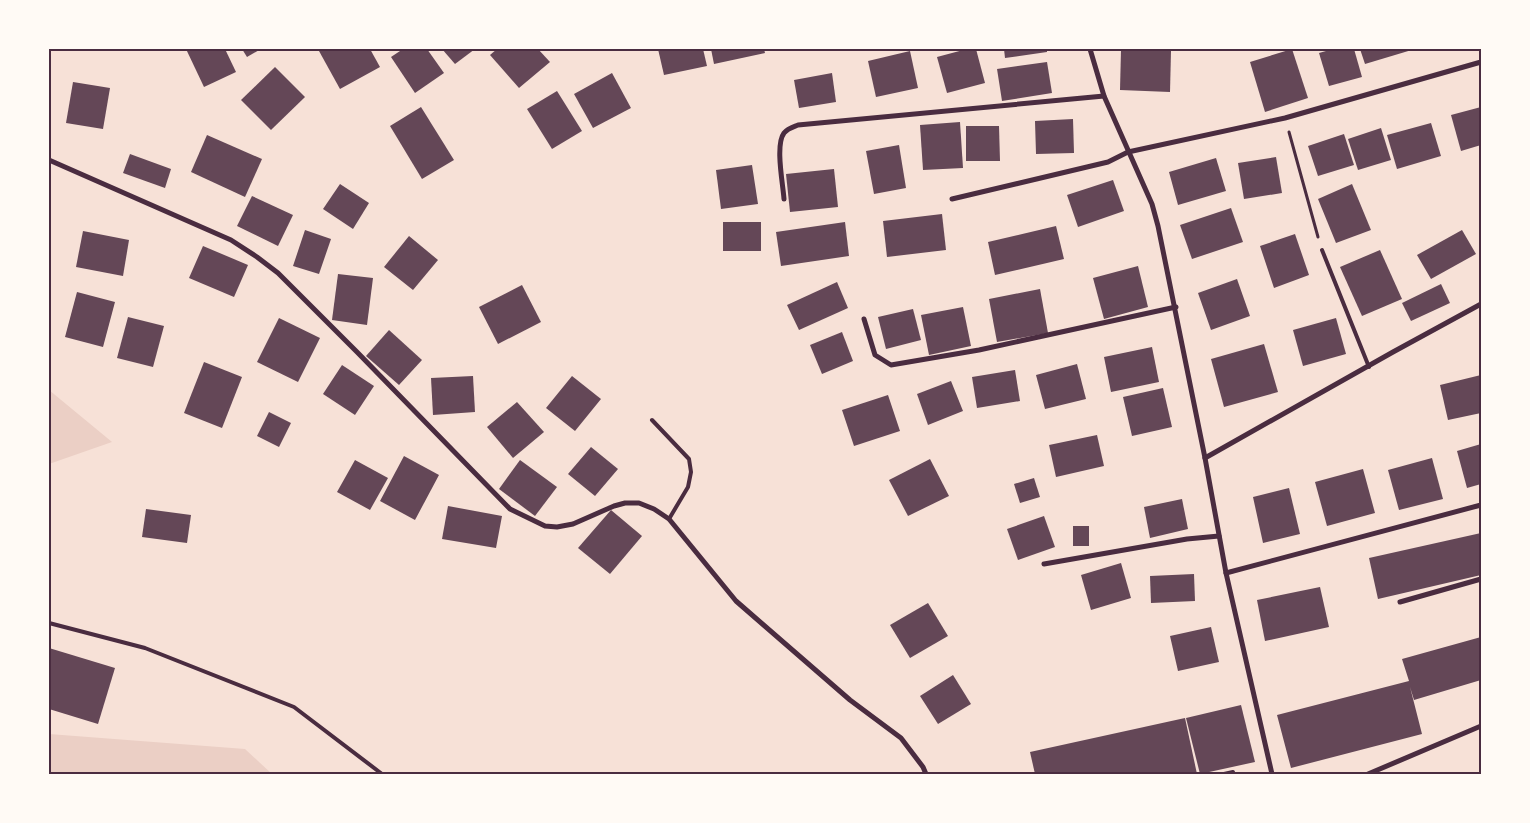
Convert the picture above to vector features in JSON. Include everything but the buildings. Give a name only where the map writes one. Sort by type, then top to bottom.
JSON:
[{"type":"street","points":[[1090,49],[1104,96],[1152,204],[1158,226],[1176,307],[1226,574],[1272,774]]},
{"type":"street","points":[[952,199],[1108,162],[1128,152],[1285,118],[1481,62]]},
{"type":"street","points":[[784,199],[779,146],[784,133],[798,124],[1104,96]]},
{"type":"street","points":[[49,160],[231,240],[257,256],[278,273],[510,509],[545,526],[557,527],[573,524],[614,506],[626,503],[639,503],[654,509],[669,519],[736,601],[850,700],[901,738],[923,767],[926,774]]},
{"type":"street","points":[[1205,458],[1481,304]]},
{"type":"street","points":[[864,319],[875,355],[891,365],[979,350],[1176,307]]},
{"type":"street","points":[[1226,574],[1481,505]]},
{"type":"street","points":[[1044,564],[1188,539],[1219,536]]},
{"type":"street","points":[[1400,602],[1481,579]]},
{"type":"street","points":[[1368,774],[1481,726]]},
{"type":"lane","points":[[1322,250],[1369,367]]},
{"type":"lane","points":[[652,420],[689,459],[691,472],[688,487],[669,519]]},
{"type":"lane","points":[[49,623],[145,648],[294,707],[382,774]]},
{"type":"lane","points":[[1224,774],[1233,772]]},
{"type":"path","points":[[1285,118],[1322,250]]},
{"type":"shaded area","points":[[49,390],[112,442],[49,464]]},
{"type":"shaded area","points":[[49,734],[245,749],[272,774],[49,774]]}]
